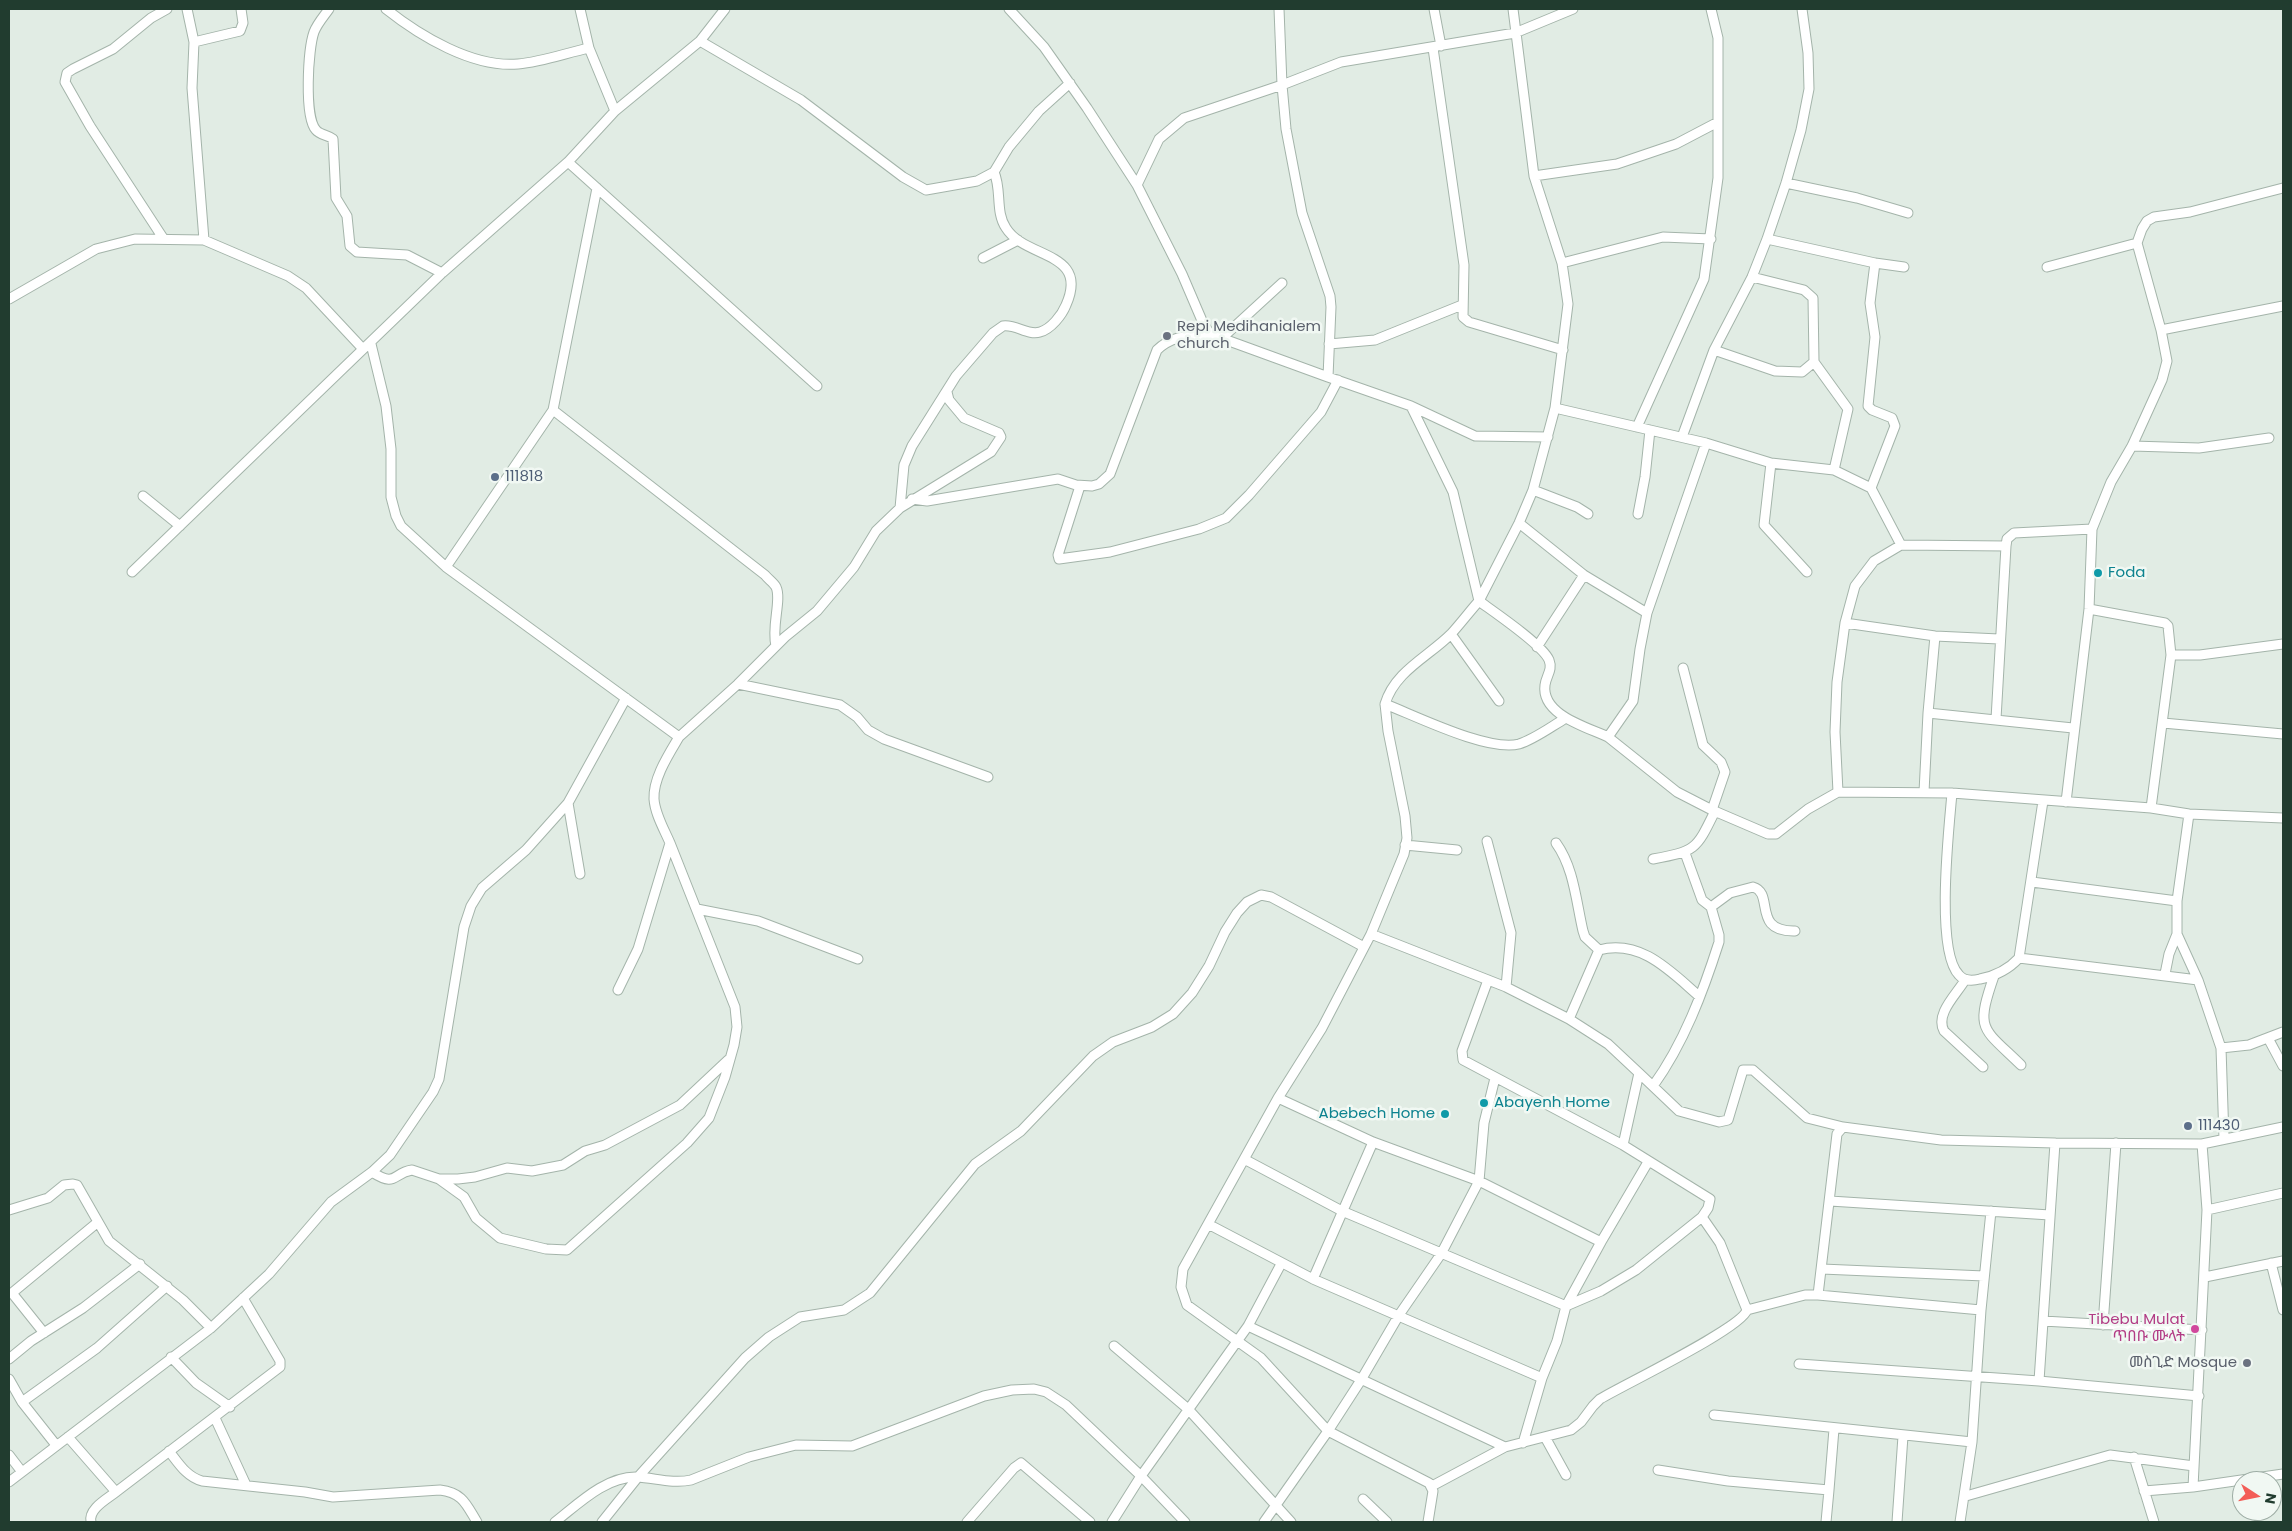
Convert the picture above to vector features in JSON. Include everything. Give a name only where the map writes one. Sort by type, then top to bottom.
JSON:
[{"type":"street","points":[[163,238],[90,126],[65,82],[67,73],[72,69],[113,49],[151,18],[167,9]]},
{"type":"street","points":[[187,9],[194,42],[192,88],[204,240]]},
{"type":"street","points":[[194,42],[240,31],[243,23],[241,9]]},
{"type":"street","points":[[329,9],[314,30],[308,58],[308,88],[313,126],[320,134],[332,139],[336,198],[347,216],[350,246],[357,252],[407,255],[442,273]]},
{"type":"street","points":[[386,9],[436,42],[476,59],[499,64],[519,64],[589,48]]},
{"type":"street","points":[[580,9],[589,48],[616,111]]},
{"type":"street","points":[[132,572],[321,392],[442,273],[568,162],[616,111],[700,41],[725,9]]},
{"type":"street","points":[[1009,9],[1044,46],[1137,185],[1210,334]]},
{"type":"street","points":[[1279,9],[1286,130],[1302,213],[1330,296],[1328,377]]},
{"type":"street","points":[[1434,9],[1464,265],[1462,317],[1469,322],[1563,350]]},
{"type":"street","points":[[1428,1522],[1433,1491],[1432,1486],[1426,1481],[1328,1431],[1261,1358],[1187,1305],[1183,1296],[1181,1278],[1183,1269],[1278,1098],[1322,1028],[1371,934],[1404,854],[1405,816],[1388,731],[1385,704],[1391,688],[1402,674],[1451,634],[1480,600],[1519,523],[1533,490],[1548,438],[1555,408],[1568,304],[1562,263],[1534,176],[1513,9]]},
{"type":"street","points":[[1137,185],[1159,139],[1184,118],[1282,85],[1341,62],[1437,47],[1515,32],[1573,9]]},
{"type":"street","points":[[1637,427],[1704,279],[1718,178],[1718,38],[1711,9]]},
{"type":"street","points":[[1682,437],[1714,350],[1752,277],[1767,239],[1801,130],[1809,89],[1808,54],[1802,9]]},
{"type":"street","points":[[700,41],[801,100],[914,185],[926,190],[977,181],[994,172],[1009,147],[1039,111],[1070,83]]},
{"type":"street","points":[[1534,176],[1617,164],[1676,144],[1718,122]]},
{"type":"street","points":[[568,162],[816,386]]},
{"type":"street","points":[[900,508],[906,459],[956,376],[999,328],[1007,325],[1040,333],[1056,320],[1066,304],[1071,283],[1070,274],[1064,266],[1018,240],[1006,229],[1002,220],[998,182],[994,172]]},
{"type":"street","points":[[1786,183],[1856,198],[1908,212]]},
{"type":"street","points":[[446,567],[553,410],[597,188]]},
{"type":"street","points":[[2066,802],[2089,609],[2092,529],[2111,482],[2132,446],[2165,371],[2167,361],[2161,330],[2137,243],[2147,221],[2154,217],[2190,212],[2283,188]]},
{"type":"street","points":[[1562,263],[1663,237],[1711,239]]},
{"type":"street","points":[[9,299],[96,250],[135,239],[204,240],[288,276],[306,288],[367,346],[386,406],[391,449],[391,497],[401,526],[446,567],[679,736]]},
{"type":"street","points":[[1767,239],[1875,263],[1904,267]]},
{"type":"street","points":[[983,258],[1018,240]]},
{"type":"street","points":[[2047,267],[2137,243]]},
{"type":"street","points":[[1871,488],[1895,426],[1892,418],[1872,410],[1868,406],[1875,337],[1870,303],[1875,263]]},
{"type":"street","points":[[1752,277],[1804,290],[1810,294],[1814,303],[1814,362],[1848,409],[1834,470]]},
{"type":"street","points":[[1221,339],[1282,283]]},
{"type":"street","points":[[1329,344],[1375,340],[1462,305]]},
{"type":"street","points":[[2161,330],[2283,306]]},
{"type":"street","points":[[912,499],[927,501],[1058,479],[1080,486],[1099,484],[1110,474],[1157,350],[1173,339],[1210,334],[1411,406],[1475,436],[1548,438]]},
{"type":"street","points":[[1714,350],[1775,371],[1802,372],[1814,362]]},
{"type":"street","points":[[1080,486],[1058,555],[1059,559],[1110,552],[1198,529],[1226,518],[1250,495],[1321,412],[1338,380]]},
{"type":"street","points":[[372,1172],[393,1180],[412,1170],[439,1179],[464,1197],[476,1218],[500,1238],[546,1248],[569,1249],[687,1143],[703,1124],[718,1099],[737,1027],[735,1007],[657,812],[654,798],[656,786],[679,736],[738,684],[776,646],[817,612],[854,567],[876,531],[912,499],[978,461],[991,452],[1000,440],[1000,435],[996,431],[974,424],[964,418],[946,392]]},
{"type":"street","points":[[1411,406],[1453,492],[1480,600],[1549,658],[1551,669],[1544,684],[1547,700],[1554,710],[1566,718],[1608,738],[1677,792],[1713,811],[1768,834],[1776,834],[1808,809],[1838,792],[1952,793],[2151,808],[2189,814],[2283,818]]},
{"type":"street","points":[[1555,408],[1706,443],[1771,463],[1834,470],[1871,488],[1901,545]]},
{"type":"street","points":[[553,410],[765,575],[775,586],[778,595],[773,633],[776,646]]},
{"type":"street","points":[[1638,514],[1645,477],[1650,430]]},
{"type":"street","points":[[2132,446],[2199,448],[2269,438]]},
{"type":"street","points":[[1608,738],[1633,700],[1647,614],[1706,443]]},
{"type":"street","points":[[1771,463],[1764,525],[1807,572]]},
{"type":"street","points":[[1533,490],[1576,507],[1588,514]]},
{"type":"street","points":[[143,496],[180,526]]},
{"type":"street","points":[[1519,523],[1584,575],[1647,614]]},
{"type":"street","points":[[1996,719],[1999,639],[2007,539],[2014,533],[2092,529]]},
{"type":"street","points":[[1838,792],[1835,732],[1837,682],[1845,623],[1855,586],[1874,561],[1901,545],[2006,546]]},
{"type":"street","points":[[1537,647],[1584,575]]},
{"type":"street","points":[[2089,609],[2165,623],[2168,626],[2171,655],[2151,808]]},
{"type":"street","points":[[1845,623],[1935,636],[1999,639]]},
{"type":"street","points":[[1451,634],[1499,701]]},
{"type":"street","points":[[1924,792],[1935,636]]},
{"type":"street","points":[[2171,655],[2200,655],[2283,644]]},
{"type":"street","points":[[1653,859],[1685,853],[1700,841],[1713,811],[1725,772],[1721,762],[1703,745],[1683,668]]},
{"type":"street","points":[[738,684],[840,705],[856,717],[868,730],[884,739],[988,777]]},
{"type":"street","points":[[9,1482],[170,1357],[211,1328],[269,1274],[331,1202],[372,1172],[390,1155],[433,1092],[438,1078],[464,927],[471,906],[482,888],[526,850],[568,803],[626,698]]},
{"type":"street","points":[[1385,704],[1480,741],[1505,745],[1521,743],[1566,718]]},
{"type":"street","points":[[1928,714],[1996,719],[2074,728]]},
{"type":"street","points":[[2163,723],[2283,734]]},
{"type":"street","points":[[1952,793],[1945,912],[1951,962],[1957,974],[1965,980],[1994,976],[2007,969],[2019,958],[2043,801]]},
{"type":"street","points":[[568,803],[580,874]]},
{"type":"street","points":[[2165,974],[2169,954],[2177,934],[2177,901],[2189,814]]},
{"type":"street","points":[[1487,841],[1511,933],[1506,988]]},
{"type":"street","points":[[618,990],[638,949],[670,843]]},
{"type":"street","points":[[1556,843],[1569,867],[1585,937],[1599,950]]},
{"type":"street","points":[[1405,844],[1457,850]]},
{"type":"street","points":[[1653,1086],[1671,1062],[1719,942],[1719,935],[1711,907],[1702,900],[1685,853]]},
{"type":"street","points":[[2032,882],[2177,901]]},
{"type":"street","points":[[1711,907],[1730,893],[1753,887],[1757,888],[1762,894],[1766,918],[1770,924],[1782,930],[1796,931]]},
{"type":"street","points":[[602,1522],[638,1477],[745,1358],[768,1337],[800,1317],[844,1310],[870,1293],[975,1164],[1021,1131],[1094,1056],[1113,1042],[1152,1027],[1173,1014],[1192,993],[1209,966],[1225,932],[1237,913],[1247,902],[1261,895],[1271,897],[1364,947]]},
{"type":"street","points":[[696,909],[758,921],[858,959]]},
{"type":"street","points":[[1371,934],[1488,980],[1570,1019],[1608,1044],[1679,1111],[1723,1123],[1728,1120],[1743,1070],[1748,1069],[1753,1070],[1807,1118],[1843,1127],[1941,1140],[2202,1144],[2283,1127]]},
{"type":"street","points":[[2177,934],[2198,980],[2221,1048],[2224,1140]]},
{"type":"street","points":[[1599,950],[1619,947],[1642,952],[1662,964],[1699,996]]},
{"type":"street","points":[[1570,1019],[1599,950]]},
{"type":"street","points":[[2019,958],[2165,974],[2198,980]]},
{"type":"street","points":[[1994,976],[1983,1012],[1986,1032],[2021,1065]]},
{"type":"street","points":[[1244,1160],[1342,1211],[1566,1306],[1601,1291],[1636,1270],[1702,1217],[1710,1202],[1708,1196],[1648,1162],[1623,1145],[1467,1062],[1461,1056],[1488,980]]},
{"type":"street","points":[[1965,980],[1944,1011],[1940,1025],[1983,1067]]},
{"type":"street","points":[[2221,1048],[2236,1048],[2283,1032]]},
{"type":"street","points":[[2268,1038],[2283,1066]]},
{"type":"street","points":[[439,1179],[475,1177],[507,1168],[532,1171],[564,1165],[586,1151],[605,1145],[680,1105],[728,1060]]},
{"type":"street","points":[[1623,1145],[1639,1073]]},
{"type":"street","points":[[1264,1522],[1328,1431],[1361,1380],[1399,1315],[1441,1254],[1479,1180],[1484,1123],[1496,1078]]},
{"type":"street","points":[[1278,1098],[1373,1142],[1479,1180],[1601,1242]]},
{"type":"street","points":[[1818,1295],[1837,1134],[1843,1127]]},
{"type":"street","points":[[1313,1279],[1373,1142]]},
{"type":"street","points":[[2039,1381],[2055,1143]]},
{"type":"street","points":[[2103,1325],[2116,1143]]},
{"type":"street","points":[[2193,1487],[2207,1210],[2202,1144]]},
{"type":"street","points":[[1523,1443],[1542,1378],[1557,1341],[1566,1306],[1648,1162]]},
{"type":"street","points":[[9,1210],[48,1198],[64,1185],[73,1184],[77,1186],[109,1240],[167,1286],[211,1328]]},
{"type":"street","points":[[2207,1210],[2283,1194]]},
{"type":"street","points":[[1830,1201],[2050,1215]]},
{"type":"street","points":[[1960,1522],[1966,1496],[1972,1442],[1981,1310],[1991,1211]]},
{"type":"street","points":[[1432,1486],[1505,1447],[1570,1430],[1581,1422],[1600,1399],[1743,1318],[1747,1310],[1720,1243],[1702,1217]]},
{"type":"street","points":[[44,1333],[11,1294],[98,1222]]},
{"type":"street","points":[[1208,1224],[1313,1279],[1542,1378]]},
{"type":"street","points":[[2205,1277],[2283,1261]]},
{"type":"street","points":[[2270,1263],[2283,1310]]},
{"type":"street","points":[[9,1359],[44,1333],[83,1308],[140,1264]]},
{"type":"street","points":[[1112,1522],[1141,1476],[1248,1326],[1282,1264]]},
{"type":"street","points":[[1822,1269],[1984,1276]]},
{"type":"street","points":[[22,1402],[97,1348],[167,1286]]},
{"type":"street","points":[[1747,1310],[1805,1296],[1818,1295],[1981,1310]]},
{"type":"street","points":[[91,1522],[90,1516],[94,1510],[116,1492],[276,1372],[280,1364],[243,1298]]},
{"type":"street","points":[[2043,1321],[2202,1330]]},
{"type":"street","points":[[1248,1326],[1505,1447]]},
{"type":"street","points":[[1114,1346],[1188,1409],[1291,1522]]},
{"type":"street","points":[[170,1357],[196,1383],[230,1407]]},
{"type":"street","points":[[1799,1364],[1978,1376],[2199,1396]]},
{"type":"street","points":[[9,1379],[22,1402],[56,1445]]},
{"type":"street","points":[[555,1522],[618,1479],[638,1477],[682,1482],[749,1458],[796,1445],[852,1446],[984,1396],[1012,1390],[1034,1389],[1046,1392],[1066,1405],[1141,1476],[1186,1522]]},
{"type":"street","points":[[1714,1415],[1972,1442]]},
{"type":"street","points":[[215,1418],[246,1485]]},
{"type":"street","points":[[1826,1522],[1834,1429]]},
{"type":"street","points":[[1897,1522],[1903,1436]]},
{"type":"street","points":[[68,1437],[116,1492]]},
{"type":"street","points":[[1545,1437],[1566,1475]]},
{"type":"street","points":[[169,1451],[186,1472],[196,1480],[333,1497],[440,1490],[454,1492],[465,1502],[477,1522]]},
{"type":"street","points":[[9,1455],[22,1472]]},
{"type":"street","points":[[1966,1496],[2110,1455],[2194,1466]]},
{"type":"street","points":[[2134,1457],[2153,1522]]},
{"type":"street","points":[[967,1522],[1014,1468],[1021,1463],[1090,1522]]},
{"type":"street","points":[[1658,1470],[1728,1481],[1829,1490]]},
{"type":"street","points":[[2144,1491],[2193,1487],[2283,1474]]},
{"type":"street","points":[[1363,1499],[1386,1522]]},
{"type":"place","name":"Repi Medihanialem church","points":[[1167,336]]},
{"type":"place","name":"111818","points":[[495,477]]},
{"type":"place","name":"Foda","points":[[2098,573]]},
{"type":"place","name":"Abayenh Home","points":[[1484,1103]]},
{"type":"place","name":"Abebech Home","points":[[1445,1114]]},
{"type":"place","name":"111430","points":[[2188,1126]]},
{"type":"place","name":"Tibebu Mulat ጥበቡ ሙላት","points":[[2195,1329]]},
{"type":"place","name":"መስጊድ Mosque","points":[[2247,1363]]}]
